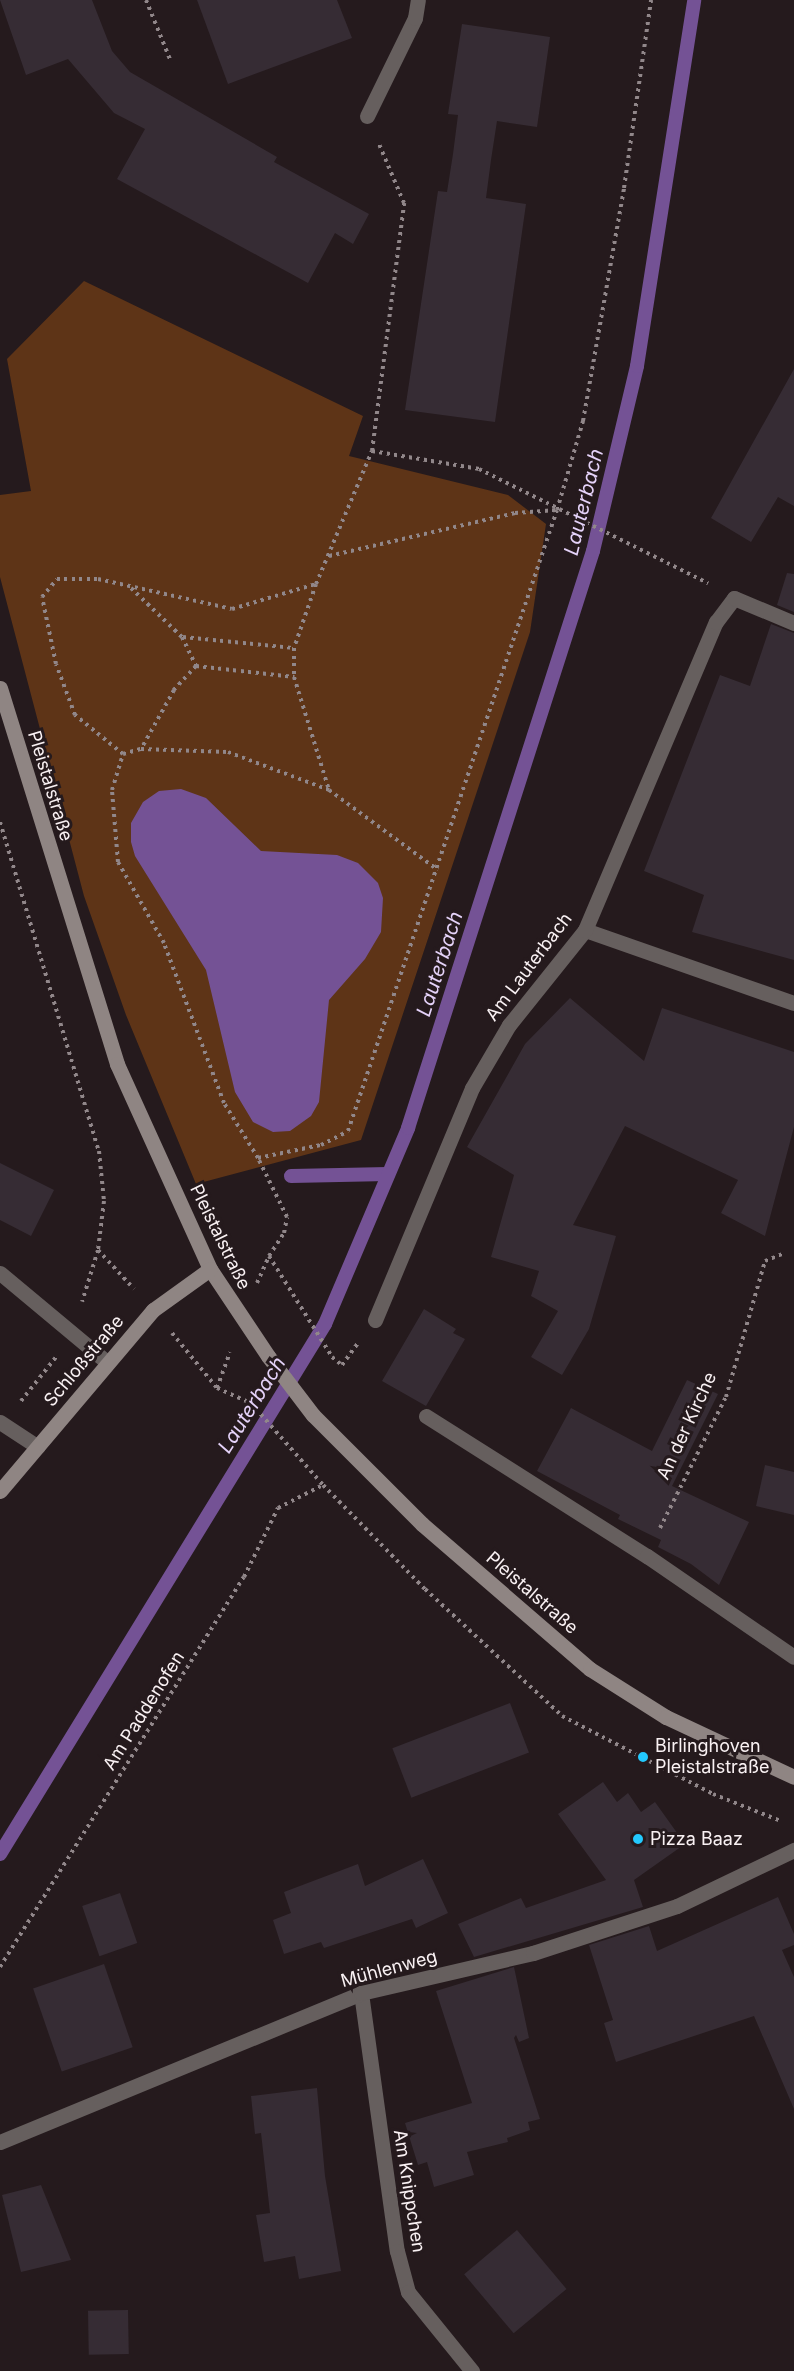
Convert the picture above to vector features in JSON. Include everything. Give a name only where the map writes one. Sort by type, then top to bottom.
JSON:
[{"type":"main road","name":"Pleistalstraße","points":[[0,688],[117,1064],[210,1269],[268,1356],[313,1415],[422,1524],[590,1669],[666,1717],[794,1777]]},
{"type":"main road","name":"Schloßstraße","points":[[0,1491],[106,1362],[153,1310],[210,1269]]},
{"type":"street","points":[[367,116],[415,18],[418,0]]},
{"type":"street","points":[[734,598],[794,623]]},
{"type":"street","name":"Am Lauterbach","points":[[375,1320],[476,1080],[509,1025],[585,930],[716,622],[734,598]]},
{"type":"street","points":[[585,930],[794,1003]]},
{"type":"street","points":[[0,1273],[106,1362]]},
{"type":"street","points":[[426,1416],[647,1556],[794,1657]]},
{"type":"street","points":[[0,1422],[38,1447]]},
{"type":"street","name":"Mühlenweg","points":[[0,2142],[361,1993],[533,1953],[666,1909],[794,1850]]},
{"type":"street","name":"Am Knippchen","points":[[361,1993],[397,2251],[408,2292],[472,2371]]},
{"type":"path","points":[[146,0],[171,62]]},
{"type":"path","points":[[258,1158],[321,1144],[348,1131],[438,870],[557,510],[583,421],[624,188],[651,0]]},
{"type":"path","points":[[329,790],[294,677],[294,648],[316,584],[372,451],[404,203],[367,116]]},
{"type":"path","points":[[372,451],[479,468],[557,510],[671,562],[734,598]]},
{"type":"path","points":[[328,556],[515,513],[557,510]]},
{"type":"path","points":[[123,754],[75,716],[56,664],[42,597],[57,579],[98,579],[232,609],[316,584]]},
{"type":"path","points":[[131,587],[182,637],[196,666]]},
{"type":"path","points":[[182,637],[294,648]]},
{"type":"path","points":[[196,666],[294,677]]},
{"type":"path","points":[[141,749],[174,690],[196,666]]},
{"type":"path","points":[[123,754],[141,749],[228,752],[329,790],[438,870]]},
{"type":"path","points":[[123,754],[112,790],[118,862],[164,943],[224,1103],[258,1158],[287,1217],[284,1233],[268,1256],[292,1298],[332,1357],[342,1365]]},
{"type":"path","points":[[0,822],[99,1151],[104,1201],[98,1250]]},
{"type":"path","name":"An der Kirche","points":[[647,1556],[726,1397],[765,1261],[785,1253]]},
{"type":"path","points":[[217,1388],[250,1403],[323,1485],[425,1589],[562,1716],[713,1794],[782,1821]]},
{"type":"path","name":"Am Paddenofen","points":[[0,1967],[244,1577],[278,1508],[323,1485]]},
{"type":"shaded area","points":[[84,281],[363,416],[349,456],[508,495],[546,524],[530,632],[361,1140],[196,1184],[126,1015],[84,896],[0,577],[0,495],[31,491],[7,359]]},
{"type":"shaded area","points":[[181,789],[206,798],[261,851],[337,855],[358,863],[378,883],[383,898],[381,932],[365,959],[329,1000],[319,1102],[311,1116],[290,1131],[273,1132],[253,1122],[235,1092],[206,970],[135,856],[131,842],[131,823],[143,802],[159,791]]},
{"type":"building","points":[[0,0],[92,0],[112,51],[130,72],[277,157],[274,162],[369,214],[353,244],[335,233],[308,283],[117,179],[145,129],[114,113],[68,59],[26,75]]},
{"type":"building","points":[[197,0],[337,0],[352,38],[228,84]]},
{"type":"building","points":[[462,24],[550,37],[537,127],[497,121],[491,160],[486,198],[526,204],[495,422],[405,410],[438,191],[447,192],[453,154],[458,115],[448,114]]},
{"type":"building","points":[[794,369],[794,506],[778,497],[751,542],[711,518]]},
{"type":"building","points":[[787,573],[794,574],[794,612],[777,605]]},
{"type":"building","points":[[771,624],[794,633],[794,960],[692,932],[704,895],[644,871],[720,675],[750,686]]},
{"type":"building","points":[[570,998],[644,1061],[662,1008],[794,1052],[794,1127],[765,1236],[721,1213],[738,1180],[625,1126],[573,1225],[616,1236],[589,1329],[562,1375],[531,1357],[558,1311],[531,1296],[539,1271],[491,1257],[514,1175],[467,1147],[525,1044]]},
{"type":"building","points":[[0,1163],[54,1190],[31,1236],[0,1220]]},
{"type":"building","points":[[424,1309],[456,1329],[453,1333],[465,1339],[426,1406],[382,1381]]},
{"type":"building","points":[[687,1380],[718,1394],[672,1486],[749,1522],[719,1585],[691,1564],[658,1547],[661,1540],[618,1519],[620,1515],[537,1471],[571,1408],[652,1451]]},
{"type":"building","points":[[765,1465],[794,1472],[794,1515],[756,1506]]},
{"type":"building","points":[[510,1703],[529,1752],[411,1798],[392,1748]]},
{"type":"building","points":[[603,1782],[617,1802],[628,1793],[641,1812],[655,1802],[685,1844],[634,1880],[643,1907],[474,1957],[458,1924],[521,1898],[526,1908],[606,1880],[558,1814]]},
{"type":"building","points":[[423,1859],[448,1913],[416,1928],[412,1919],[324,1948],[321,1942],[284,1954],[273,1920],[291,1913],[284,1892],[358,1864],[365,1886]]},
{"type":"building","points":[[120,1893],[137,1943],[99,1956],[82,1906]]},
{"type":"building","points":[[778,1897],[794,1934],[794,1945],[782,1950],[794,1977],[794,2109],[754,2016],[616,2062],[604,2023],[613,2020],[589,1945],[649,1926],[657,1951]]},
{"type":"building","points":[[104,1964],[133,2047],[62,2072],[33,1988]]},
{"type":"building","points":[[514,1967],[529,2038],[519,2042],[516,2035],[514,2038],[540,2119],[528,2122],[530,2130],[507,2138],[508,2142],[467,2152],[474,2175],[434,2187],[427,2162],[418,2165],[405,2123],[472,2103],[436,1991]]},
{"type":"building","points":[[317,2088],[325,2176],[341,2271],[299,2279],[295,2256],[264,2262],[256,2215],[270,2213],[261,2133],[255,2134],[251,2096]]},
{"type":"building","points":[[41,2185],[71,2260],[21,2272],[2,2195]]},
{"type":"building","points":[[517,2230],[566,2289],[514,2333],[464,2274]]},
{"type":"building","points":[[128,2310],[129,2354],[89,2355],[88,2311]]},
{"type":"waterway","name":"Lauterbach","points":[[0,1854],[325,1324],[408,1128],[593,551],[637,366],[694,0]]},
{"type":"waterway","points":[[291,1176],[388,1174]]},
{"type":"place","name":"Birlinghoven Pleistalstraße","points":[[643,1757]]},
{"type":"place","name":"Pizza Baaz","points":[[638,1839]]}]
